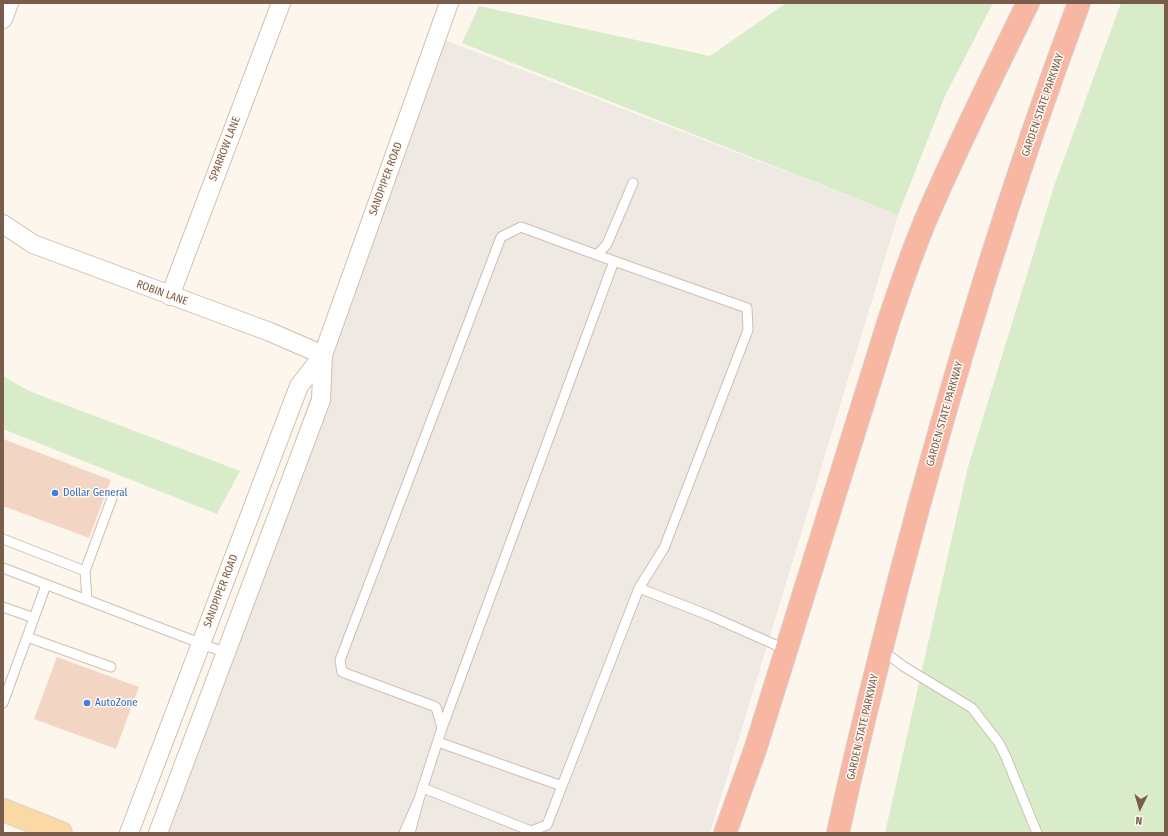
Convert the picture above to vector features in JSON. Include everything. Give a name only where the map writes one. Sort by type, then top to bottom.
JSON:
[{"type":"highway","points":[[725,833],[756,750],[908,263],[977,107],[1028,3]]},
{"type":"highway","name":"GARDEN STATE PARKWAY","points":[[838,833],[881,650],[921,496],[950,395],[1008,208],[1079,3]]},
{"type":"main road","points":[[3,810],[61,833]]},
{"type":"street","points":[[3,19],[9,3]]},
{"type":"street","name":"SPARROW LANE","points":[[170,296],[281,3]]},
{"type":"street","name":"SANDPIPER ROAD","points":[[158,833],[321,400],[323,355],[448,3]]},
{"type":"street","name":"ROBIN LANE","points":[[3,224],[33,244],[270,332],[323,355]]},
{"type":"street","name":"SANDPIPER ROAD","points":[[129,833],[299,386],[323,355]]},
{"type":"lane","points":[[597,255],[607,244],[633,184]]},
{"type":"lane","points":[[422,788],[531,831],[547,826],[639,588],[664,548],[748,330],[747,308],[521,227],[501,237],[340,660],[342,672],[436,707],[442,728]]},
{"type":"lane","points":[[410,833],[422,788],[442,728],[614,261]]},
{"type":"lane","points":[[87,600],[85,571],[112,498]]},
{"type":"lane","points":[[3,539],[85,571]]},
{"type":"lane","points":[[3,568],[226,653]]},
{"type":"lane","points":[[3,703],[46,585]]},
{"type":"lane","points":[[639,588],[708,615],[787,650]]},
{"type":"lane","points":[[3,606],[34,618]]},
{"type":"lane","points":[[27,637],[111,667]]},
{"type":"lane","points":[[881,650],[903,666],[972,708],[999,743],[1037,833]]},
{"type":"lane","points":[[438,742],[562,786]]},
{"type":"lane","points":[[404,833],[419,799]]},
{"type":"shaded area","points":[[437,37],[898,215],[710,833],[157,833]]},
{"type":"green space","points":[[786,3],[993,3],[945,96],[898,215],[462,43],[479,6],[710,56]]},
{"type":"green space","points":[[1121,3],[1165,3],[1165,833],[885,833],[968,467],[1055,183]]},
{"type":"green space","points":[[3,376],[29,391],[240,471],[217,514],[3,429]]},
{"type":"building","name":"Dollar General","points":[[3,439],[111,480],[89,538],[3,506]]},
{"type":"building","name":"AutoZone","points":[[57,657],[139,687],[116,749],[34,719]]},
{"type":"place","name":"Dollar General","points":[[55,493]]},
{"type":"place","name":"AutoZone","points":[[87,703]]}]
